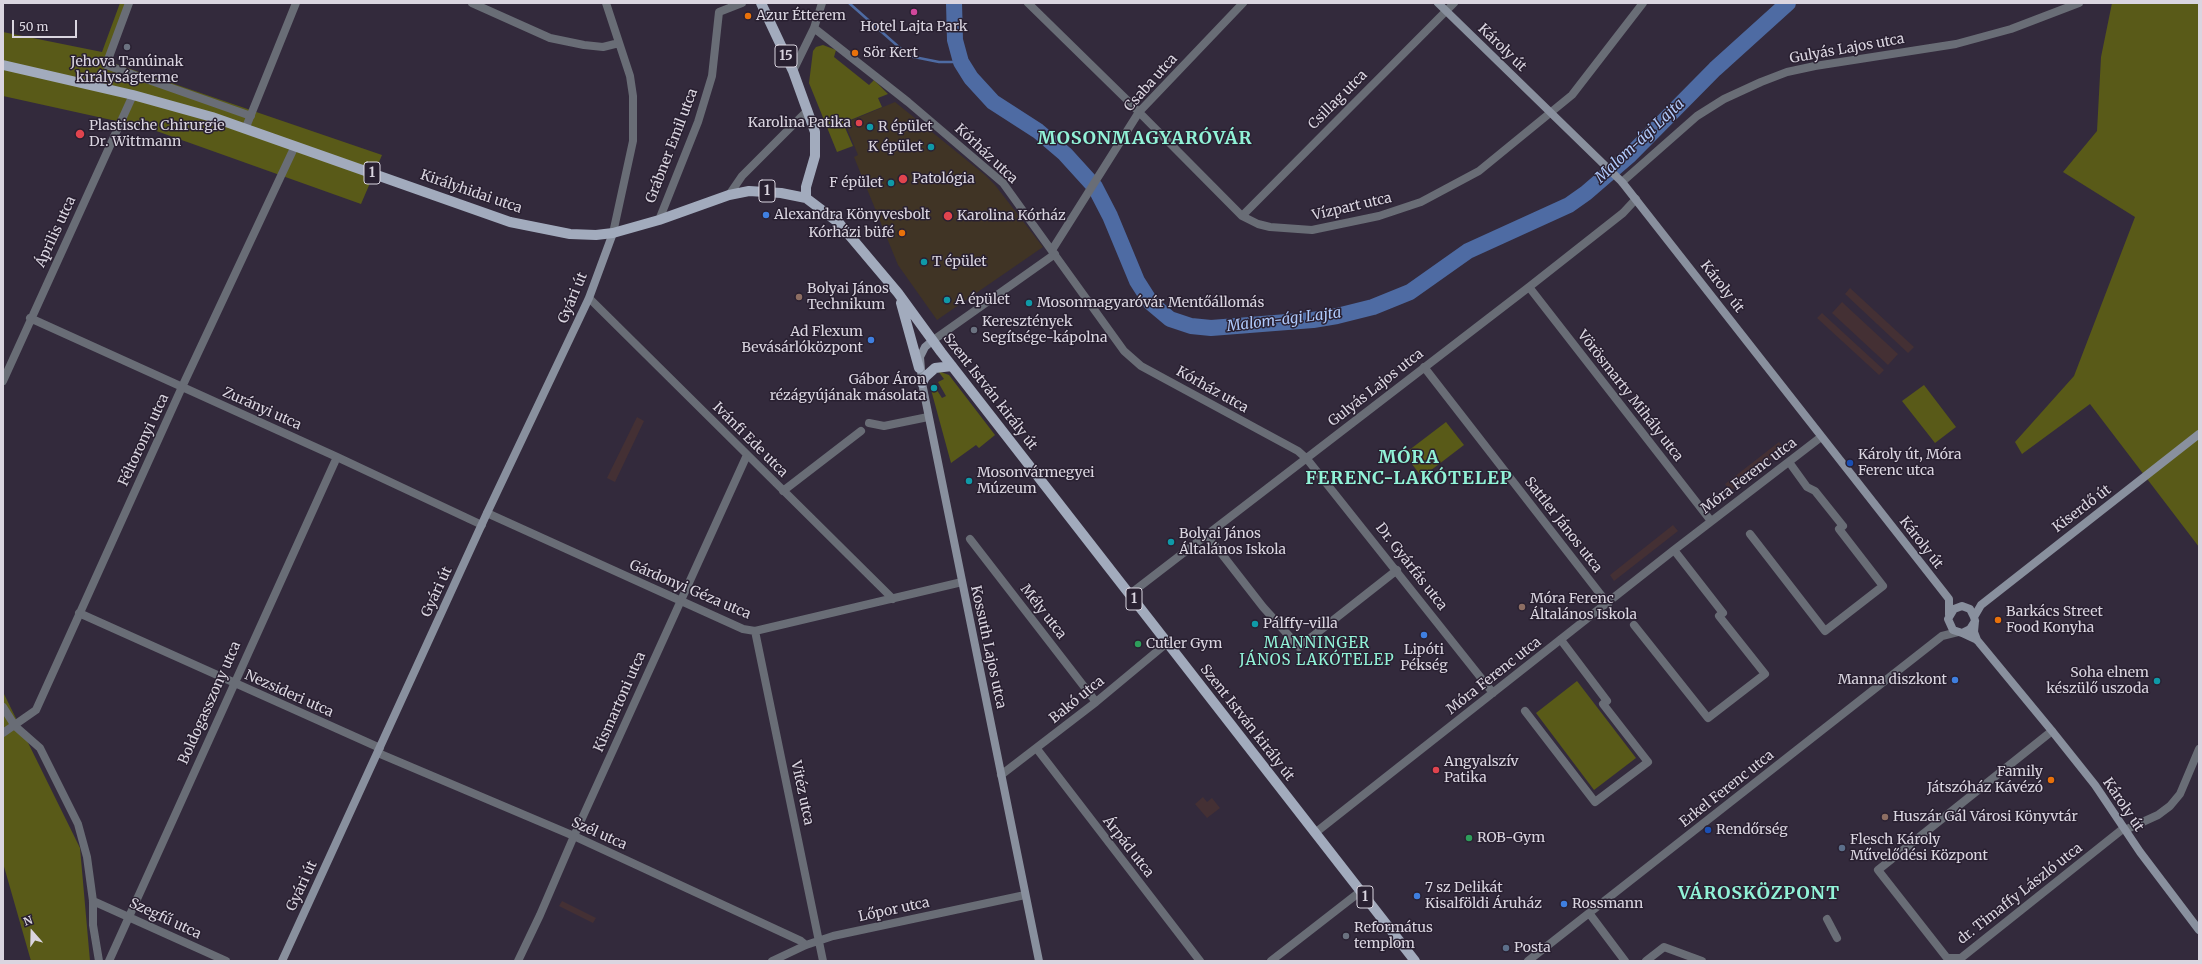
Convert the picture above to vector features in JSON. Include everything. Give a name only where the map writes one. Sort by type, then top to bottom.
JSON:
[{"type":"main road","name":"15","points":[[761,3],[808,110],[815,141],[814,156],[806,187],[806,198]]},
{"type":"main road","name":"Királyhidai utca","points":[[3,65],[133,95],[246,128],[510,222],[570,234],[596,235],[613,233],[659,220],[728,195],[763,191],[806,198],[839,223],[898,293]]},
{"type":"main road","name":"Szent István király út","points":[[898,293],[932,341],[1415,961]]},
{"type":"main road","points":[[898,293],[920,368]]},
{"type":"main road","points":[[922,383],[925,377],[935,368],[952,366]]},
{"type":"street","points":[[128,3],[106,65],[251,116]]},
{"type":"street","points":[[246,128],[296,3]]},
{"type":"street","points":[[472,3],[550,38],[584,45],[603,47],[619,43]]},
{"type":"street","points":[[606,3],[630,76],[634,96],[633,141],[613,233]]},
{"type":"street","name":"Grábner Emil utca","points":[[659,220],[698,122],[712,76],[719,12],[742,3]]},
{"type":"street","points":[[792,71],[814,28],[822,3]]},
{"type":"street","name":"Csaba utca","points":[[932,341],[1053,252],[1139,112],[1243,3]]},
{"type":"street","name":"Károly út","points":[[1438,3],[1619,179],[1949,599]]},
{"type":"street","name":"Csillag utca","points":[[1242,216],[1454,3]]},
{"type":"street","name":"Vízpart utca","points":[[1031,4],[1242,216],[1258,224],[1270,227],[1312,230],[1380,216],[1421,202],[1479,171],[1572,96],[1643,3]]},
{"type":"street","name":"Gulyás Lajos utca","points":[[1619,179],[1697,116],[1724,99],[1787,72],[1815,66],[1956,44],[2011,28],[2079,3]]},
{"type":"street","name":"Kórház utca","points":[[814,28],[908,102],[1003,183],[1124,351],[1141,366],[1298,451],[1307,459]]},
{"type":"street","name":"Április utca","points":[[3,381],[30,318],[133,95]]},
{"type":"street","points":[[728,195],[742,176],[808,110]]},
{"type":"street","name":"Féltoronyi utca","points":[[3,733],[36,710],[182,387],[295,146]]},
{"type":"street","name":"Gulyás Lajos utca","points":[[1130,594],[1529,287],[1623,213],[1636,199]]},
{"type":"street","name":"Gyári út","points":[[282,961],[487,513],[589,298],[613,233]]},
{"type":"street","name":"Vörösmarty Mihály utca","points":[[1529,287],[1711,521]]},
{"type":"street","name":"Ivánfi Ede utca","points":[[589,298],[893,599]]},
{"type":"street","name":"Zurányi utca","points":[[30,318],[482,524]]},
{"type":"street","name":"Kossuth Lajos utca","points":[[932,341],[925,347],[920,357],[922,383],[1039,961]]},
{"type":"street","name":"Sattler János utca","points":[[1424,367],[1608,604]]},
{"type":"street","points":[[869,423],[884,426],[928,417]]},
{"type":"street","points":[[783,491],[861,431]]},
{"type":"street","name":"Kiserdő út","points":[[1964,607],[1981,604],[2199,434]]},
{"type":"street","name":"Móra Ferenc utca","points":[[1315,833],[1608,604],[1711,521],[1821,437]]},
{"type":"street","name":"Kismartoni utca","points":[[518,961],[746,455]]},
{"type":"street","name":"Boldogasszony utca","points":[[109,961],[337,457]]},
{"type":"street","name":"Dr. Gyárfás utca","points":[[1307,459],[1397,570],[1493,693]]},
{"type":"street","points":[[1750,534],[1825,631],[1883,586],[1839,529],[1843,526],[1815,491],[1807,487],[1789,462]]},
{"type":"street","name":"Gárdonyi Géza utca","points":[[487,513],[743,629],[755,631],[962,582]]},
{"type":"street","points":[[1207,535],[1263,607],[1299,647],[1397,570]]},
{"type":"street","name":"Mély utca","points":[[970,539],[1096,702]]},
{"type":"street","points":[[1634,625],[1708,718],[1764,674],[1719,616],[1723,613],[1674,550]]},
{"type":"street","points":[[1942,636],[1947,628],[1949,617],[1949,599],[1964,607],[1975,619],[1974,632],[1977,640]]},
{"type":"street","name":"Kiserdő út","points":[[1975,619],[1981,604]]},
{"type":"street","points":[[1964,607],[1954,609],[1949,617],[1951,627],[1960,632],[1970,629],[1975,619]]},
{"type":"street","name":"Nezsideri utca","points":[[79,612],[379,750]]},
{"type":"street","name":"Vitéz utca","points":[[755,631],[823,961]]},
{"type":"street","name":"Károly út","points":[[1960,632],[1977,640],[2052,731],[2095,785],[2125,829],[2199,930]]},
{"type":"street","name":"Erkel Ferenc utca","points":[[1528,961],[1942,636],[1960,632]]},
{"type":"street","points":[[1525,711],[1595,802],[1648,762],[1603,704],[1608,700],[1560,640]]},
{"type":"street","name":"Bakó utca","points":[[1001,776],[1096,702],[1167,643]]},
{"type":"street","points":[[3,707],[15,726],[40,748],[78,824],[88,857],[93,901],[93,925],[99,961]]},
{"type":"street","name":"dr. Timaffy László utca","points":[[2052,731],[1878,870],[1947,958],[1961,958],[2125,829]]},
{"type":"street","name":"Árpád utca","points":[[1037,749],[1200,961]]},
{"type":"street","points":[[2125,829],[2158,815],[2170,806],[2180,794],[2199,749]]},
{"type":"street","name":"Szél utca","points":[[379,750],[574,836],[801,941],[806,945]]},
{"type":"street","points":[[1271,961],[1361,891]]},
{"type":"street","name":"Lőpor utca","points":[[772,961],[818,940],[1026,895]]},
{"type":"street","name":"Szegfű utca","points":[[93,901],[226,961]]},
{"type":"street","points":[[1589,913],[1625,961]]},
{"type":"street","points":[[1826,919],[1837,938]]},
{"type":"street","points":[[1646,961],[1664,947],[1702,961]]},
{"type":"shaded area","points":[[120,3],[132,3],[110,62],[382,155],[361,204],[148,128],[3,96],[3,32],[102,52]]},
{"type":"shaded area","points":[[2112,3],[2199,3],[2199,547],[2090,404],[2022,454],[2015,442],[2074,376],[2135,217],[2063,172],[2097,131],[2101,57]]},
{"type":"shaded area","points":[[823,45],[836,50],[834,57],[869,85],[874,80],[888,94],[878,98],[882,107],[843,123],[853,146],[837,152],[809,83],[813,51],[816,47]]},
{"type":"shaded area","name":"Karolina Kórház","points":[[895,102],[985,175],[995,185],[1043,247],[937,320],[898,265],[854,157],[858,155],[845,123]]},
{"type":"shaded area","points":[[1850,288],[1914,347],[1908,353],[1845,294]]},
{"type":"shaded area","points":[[1842,302],[1898,354],[1888,365],[1832,313]]},
{"type":"shaded area","points":[[1822,313],[1884,370],[1879,375],[1817,318]]},
{"type":"shaded area","points":[[938,371],[949,375],[995,435],[979,448],[976,445],[951,463],[930,386],[933,384],[942,398],[946,396],[938,382],[944,379]]},
{"type":"shaded area","points":[[1924,385],[1956,427],[1935,443],[1902,401]]},
{"type":"shaded area","points":[[637,417],[644,421],[615,482],[607,478]]},
{"type":"shaded area","points":[[1446,422],[1464,445],[1422,477],[1404,454]]},
{"type":"shaded area","points":[[1779,442],[1784,449],[1730,491],[1725,484]]},
{"type":"shaded area","points":[[1673,525],[1678,531],[1614,581],[1610,575]]},
{"type":"shaded area","points":[[1577,681],[1636,758],[1594,790],[1536,713]]},
{"type":"shaded area","points":[[3,692],[80,848],[90,961],[31,961],[3,863]]},
{"type":"shaded area","points":[[1203,797],[1207,802],[1212,798],[1220,808],[1207,818],[1195,804]]},
{"type":"shaded area","points":[[562,901],[596,918],[593,923],[559,906]]},
{"type":"waterway","points":[[849,3],[909,56],[939,62],[961,62]]},
{"type":"waterway","name":"Malom-ági Lajta","points":[[954,3],[955,40],[961,62],[971,78],[993,102],[1038,131],[1065,154],[1095,187],[1110,216],[1137,281],[1151,303],[1170,319],[1191,326],[1211,328],[1313,320],[1373,307],[1410,292],[1468,251],[1569,205],[1586,193],[1630,155],[1715,69],[1788,3]]},
{"type":"place","name":"Hotel Lajta Park","points":[[914,12]]},
{"type":"place","name":"Azur Étterem","points":[[748,16]]},
{"type":"place","name":"Jehova Tanúinak királyságterme","points":[[127,47]]},
{"type":"place","name":"Sör Kert","points":[[855,53]]},
{"type":"place","name":"Karolina Patika","points":[[859,123]]},
{"type":"place","name":"R épület","points":[[870,127]]},
{"type":"place","name":"Plastische Chirurgie Dr. Wittmann","points":[[80,134]]},
{"type":"place","name":"K épület","points":[[931,147]]},
{"type":"place","name":"Patológia","points":[[903,179]]},
{"type":"place","name":"F épület","points":[[891,183]]},
{"type":"place","name":"Alexandra Könyvesbolt","points":[[766,215]]},
{"type":"place","name":"Karolina Kórház","points":[[948,216]]},
{"type":"place","name":"Kórházi büfé","points":[[902,233]]},
{"type":"place","name":"T épület","points":[[924,262]]},
{"type":"place","name":"Bolyai János Technikum","points":[[799,297]]},
{"type":"place","name":"A épület","points":[[947,300]]},
{"type":"place","name":"Mosonmagyaróvár Mentőállomás","points":[[1029,303]]},
{"type":"place","name":"Keresztények Segítsége-kápolna","points":[[974,330]]},
{"type":"place","name":"Ad Flexum Bevásárlóközpont","points":[[871,340]]},
{"type":"place","name":"Gábor Áron rézágyújának másolata","points":[[934,388]]},
{"type":"place","name":"Károly út, Móra Ferenc utca","points":[[1850,463]]},
{"type":"place","name":"Mosonvármegyei Múzeum","points":[[969,481]]},
{"type":"place","name":"Bolyai János Általános Iskola","points":[[1171,542]]},
{"type":"place","name":"Móra Ferenc Általános Iskola","points":[[1522,607]]},
{"type":"place","name":"Barkács Street Food Konyha","points":[[1998,620]]},
{"type":"place","name":"Pálffy-villa","points":[[1255,624]]},
{"type":"place","name":"Lipóti Pékség","points":[[1424,635]]},
{"type":"place","name":"Cutler Gym","points":[[1138,644]]},
{"type":"place","name":"Manna diszkont","points":[[1955,680]]},
{"type":"place","name":"Soha elnem készülő uszoda","points":[[2157,681]]},
{"type":"place","name":"Angyalszív Patika","points":[[1436,770]]},
{"type":"place","name":"Family Játszóház Kávézó","points":[[2051,780]]},
{"type":"place","name":"Huszár Gál Városi Könyvtár","points":[[1885,817]]},
{"type":"place","name":"Rendőrség","points":[[1708,830]]},
{"type":"place","name":"ROB-Gym","points":[[1469,838]]},
{"type":"place","name":"Flesch Károly Művelődési Központ","points":[[1842,848]]},
{"type":"place","name":"7 sz Delikát Kisalföldi Áruház","points":[[1417,896]]},
{"type":"place","name":"Rossmann","points":[[1564,904]]},
{"type":"place","name":"Református templom","points":[[1346,936]]},
{"type":"place","name":"Posta","points":[[1506,948]]},
{"type":"district","name":"MOSONMAGYARÓVÁR","points":[[1145,139]]},
{"type":"district","name":"MÓRA FERENC-LAKÓTELEP","points":[[1409,468]]},
{"type":"district","name":"MANNINGER JÁNOS LAKÓTELEP","points":[[1317,652]]},
{"type":"district","name":"VÁROSKÖZPONT","points":[[1759,894]]}]
